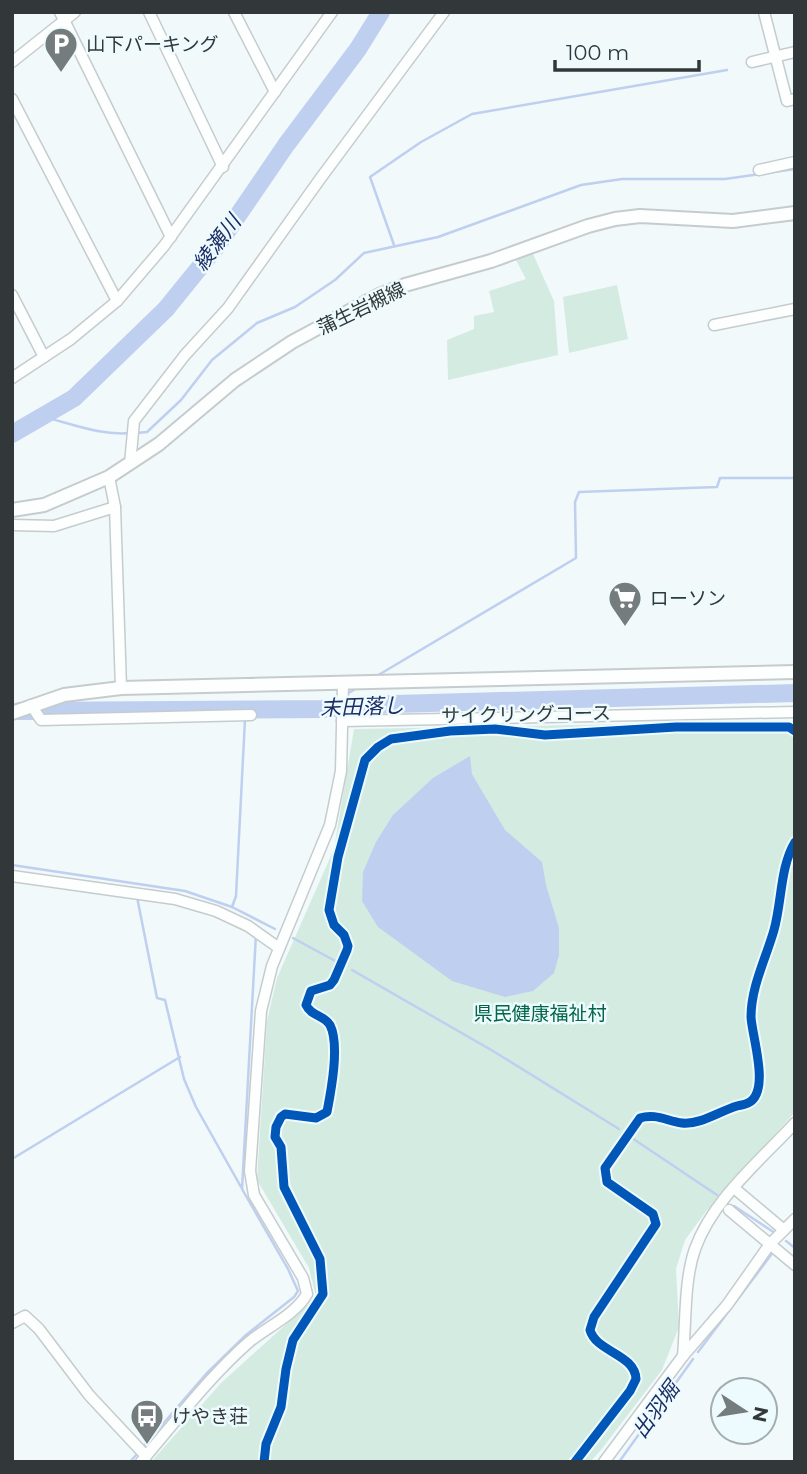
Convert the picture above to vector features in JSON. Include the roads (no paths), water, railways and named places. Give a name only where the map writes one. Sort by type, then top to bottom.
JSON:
[{"type":"main road","name":"蒲生岩槻線","points":[[12,510],[44,505],[109,477],[130,464],[235,380],[292,342],[379,295],[405,285],[452,273],[615,219],[640,216],[733,221],[795,213]]},
{"type":"main road","points":[[12,713],[64,695],[121,688],[795,672]]},
{"type":"street","points":[[12,62],[62,17],[75,12]]},
{"type":"street","points":[[149,12],[223,167]]},
{"type":"street","points":[[234,12],[275,92]]},
{"type":"street","points":[[319,12],[324,22]]},
{"type":"street","points":[[12,378],[71,339],[117,301],[171,237],[332,12]]},
{"type":"street","points":[[130,464],[134,421],[185,355],[228,308],[320,178],[444,12]]},
{"type":"street","points":[[764,12],[787,101],[795,99]]},
{"type":"street","points":[[62,17],[171,237]]},
{"type":"street","points":[[752,62],[795,52]]},
{"type":"street","points":[[12,99],[117,301]]},
{"type":"street","points":[[758,170],[795,162]]},
{"type":"street","points":[[12,295],[44,357]]},
{"type":"street","points":[[714,325],[795,309]]},
{"type":"street","points":[[109,477],[115,507],[121,688]]},
{"type":"street","points":[[12,525],[54,526],[115,507]]},
{"type":"street","points":[[12,1323],[25,1316],[39,1329],[89,1395],[144,1459],[233,1358],[250,1341],[298,1306],[307,1294],[303,1278],[254,1195],[250,1171],[261,1012],[267,981],[279,948],[330,825],[341,771],[343,683]]},
{"type":"street","points":[[31,705],[41,720],[251,715]]},
{"type":"street","points":[[342,721],[795,712]]},
{"type":"street","points":[[12,876],[175,899],[216,911],[248,926],[279,948]]},
{"type":"street","points":[[683,1356],[690,1270],[702,1233],[734,1188],[795,1123]]},
{"type":"street","points":[[734,1188],[784,1230]]},
{"type":"street","points":[[729,1210],[795,1265]]},
{"type":"street","points":[[604,1462],[683,1356],[727,1306],[770,1244],[795,1219]]},
{"type":"water","points":[[470,756],[472,774],[505,830],[542,862],[559,928],[559,955],[554,973],[533,991],[505,997],[452,981],[378,927],[362,901],[363,872],[376,842],[393,815],[433,778]]},
{"type":"waterway","name":"綾瀬川","points":[[12,434],[74,398],[166,309],[217,246],[286,145],[358,49],[381,12]]},
{"type":"waterway","points":[[394,245],[370,177],[421,142],[472,114],[727,70]]},
{"type":"waterway","points":[[137,433],[147,432],[181,400],[212,360],[257,323],[295,307],[335,280],[364,253],[438,237],[581,185],[622,179],[725,179],[795,169]]},
{"type":"waterway","points":[[40,416],[96,431],[131,433]]},
{"type":"waterway","points":[[375,677],[576,558],[575,502],[579,492],[717,487],[720,478],[795,478]]},
{"type":"waterway","points":[[345,695],[357,688]]},
{"type":"waterway","name":"末田落し","points":[[19,711],[322,709],[360,705],[795,693]]},
{"type":"waterway","points":[[322,709],[339,698]]},
{"type":"waterway","points":[[232,907],[236,896],[245,719]]},
{"type":"waterway","points":[[12,865],[185,891],[232,907],[275,929]]},
{"type":"waterway","points":[[137,897],[157,998],[165,1000],[184,1079],[196,1107],[241,1187]]},
{"type":"waterway","points":[[130,1462],[206,1374],[246,1335],[298,1291],[242,1189],[256,934]]},
{"type":"waterway","points":[[293,938],[339,963]]},
{"type":"waterway","points":[[352,970],[493,1051],[619,1129]]},
{"type":"waterway","points":[[12,1159],[180,1057]]},
{"type":"waterway","points":[[629,1136],[717,1195]]},
{"type":"waterway","points":[[734,1206],[775,1233]]},
{"type":"waterway","points":[[786,1241],[795,1248]]},
{"type":"waterway","name":"出羽堀","points":[[698,1352],[771,1255]]},
{"type":"waterway","name":"出羽堀","points":[[619,1462],[693,1359]]},
{"type":"place","name":"山下パーキング","points":[[61,74]]},
{"type":"place","name":"ローソン","points":[[625,628]]},
{"type":"place","name":"けやき荘","points":[[147,1446]]},
{"type":"park label","name":"県民健康福祉村","points":[[540,1013]]}]
